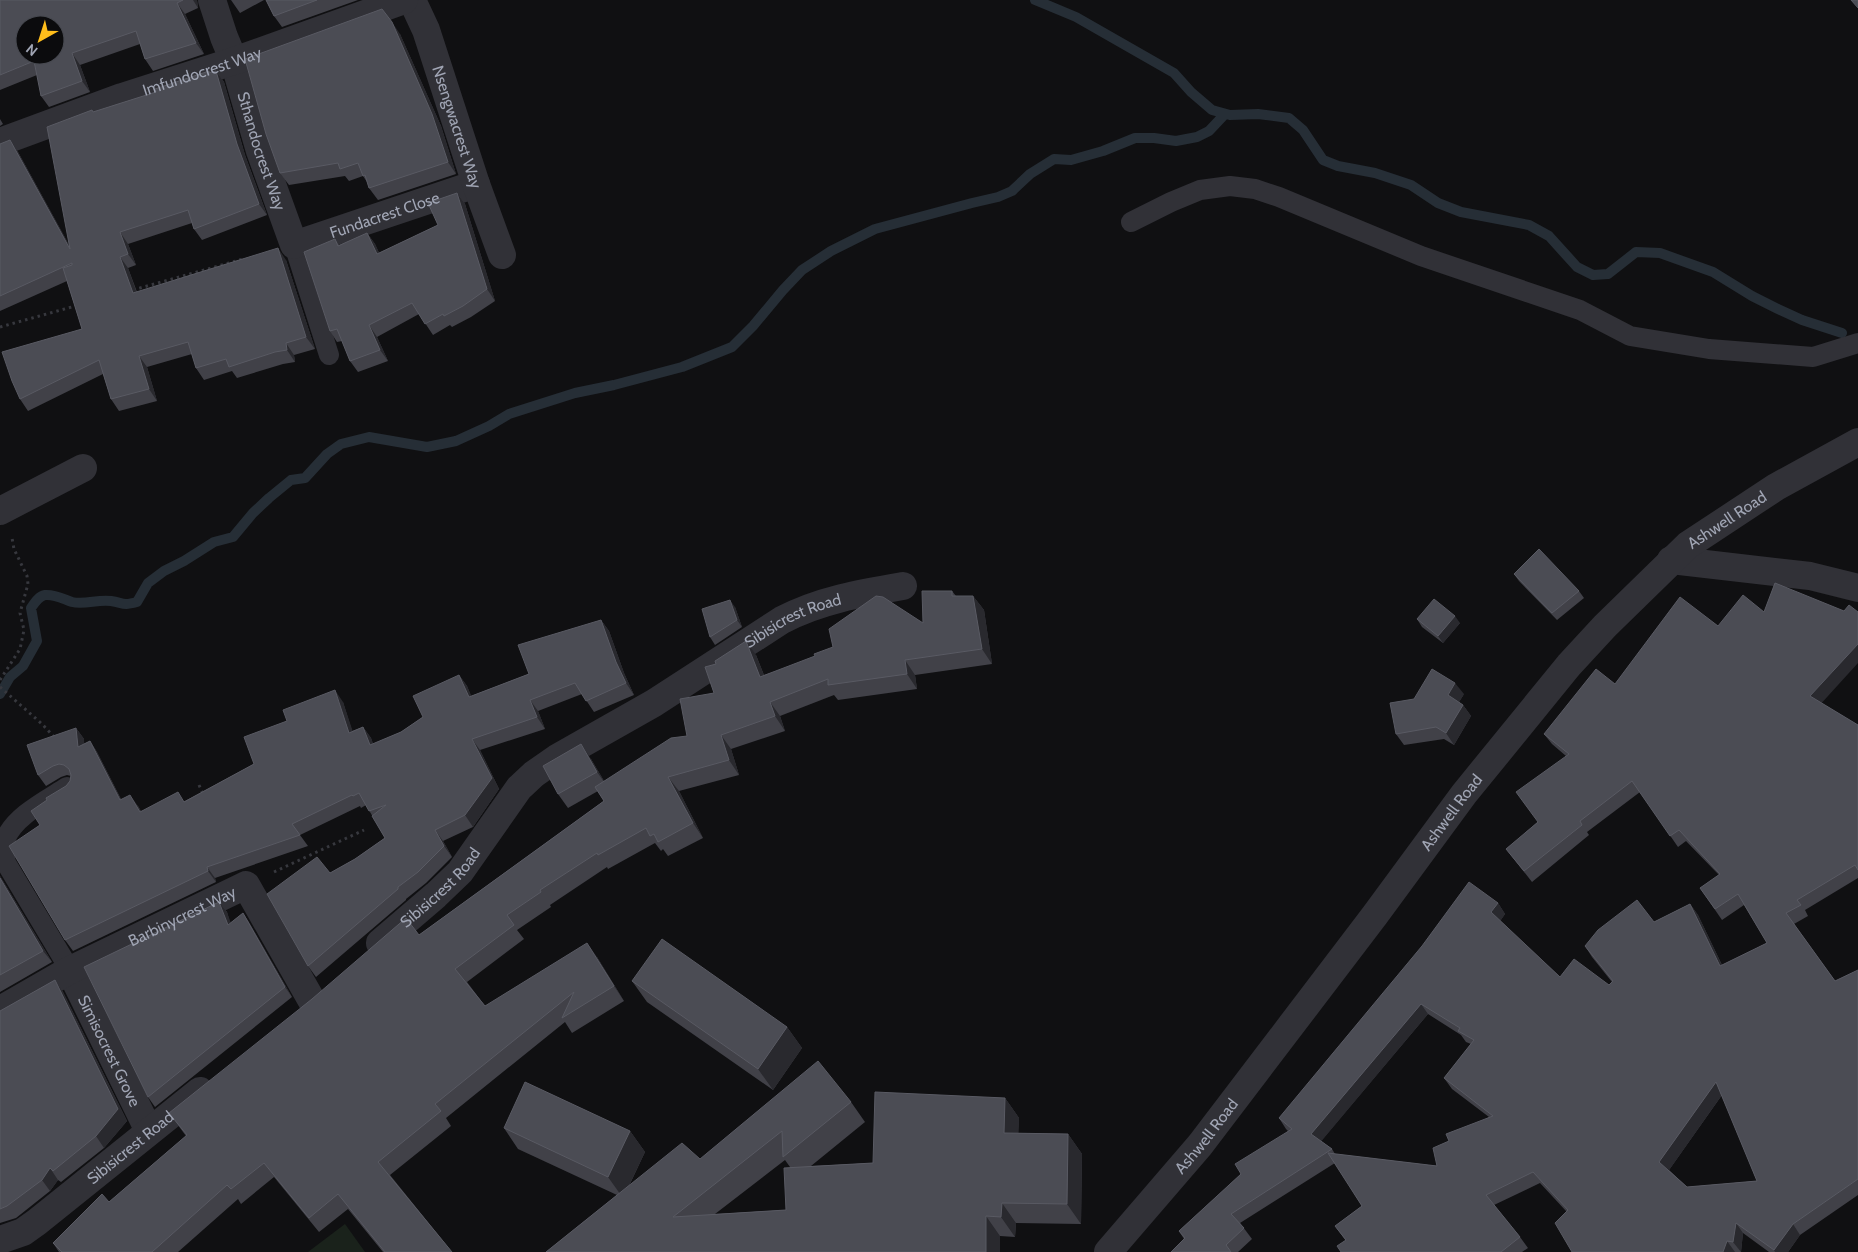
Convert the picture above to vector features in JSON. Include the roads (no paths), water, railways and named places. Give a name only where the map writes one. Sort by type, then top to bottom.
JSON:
[{"type":"street","name":"Sthandocrest Way","points":[[212,0],[224,38],[234,60],[260,151],[294,245]]},
{"type":"street","name":"Imfundocrest Way","points":[[0,142],[113,100],[404,0]]},
{"type":"street","name":"Nsengwacrest Way","points":[[412,0],[426,30],[476,184],[502,255]]},
{"type":"street","name":"Fundacrest Close","points":[[294,245],[476,184]]},
{"type":"street","name":"Ashwell Road","points":[[1108,1252],[1200,1145],[1369,923],[1464,794],[1563,672],[1605,626],[1688,545],[1776,487],[1858,442]]},
{"type":"street","points":[[2,509],[83,468]]},
{"type":"street","points":[[1671,560],[1810,576],[1858,588]]},
{"type":"street","name":"Sibisicrest Road","points":[[364,957],[460,872],[519,788],[534,774],[558,758],[654,703],[782,620],[801,610],[858,594],[903,586]]},
{"type":"street","name":"Barbinycrest Way","points":[[0,1010],[70,970],[246,885],[304,1007],[334,982]]},
{"type":"street","name":"Simisocrest Grove","points":[[70,970],[149,1131]]},
{"type":"street","name":"Sibisicrest Road","points":[[0,1240],[23,1232],[37,1222],[219,1075]]},
{"type":"lane","points":[[1131,222],[1200,190],[1230,186],[1255,189],[1279,197],[1421,256],[1580,310],[1630,336],[1709,349],[1813,357],[1858,344]]},
{"type":"lane","points":[[294,245],[329,355]]},
{"type":"lane","points":[[67,787],[23,816],[5,839],[3,849],[6,863],[70,970]]},
{"type":"waterway","points":[[1035,0],[1076,17],[1174,73],[1191,92],[1212,110],[1230,115],[1258,114],[1289,118],[1303,130],[1323,160],[1338,166],[1375,173],[1411,185],[1438,203],[1461,212],[1529,225],[1549,236],[1577,267],[1593,275],[1608,274],[1636,252],[1660,253],[1713,272],[1752,296],[1802,320],[1842,333]]},
{"type":"waterway","points":[[0,694],[10,677],[23,666],[37,641],[31,608],[41,597],[52,595],[77,603],[111,601],[126,604],[137,602],[148,583],[164,571],[214,542],[233,537],[253,513],[269,498],[291,480],[305,478],[327,454],[341,444],[369,437],[427,447],[456,441],[489,426],[509,414],[575,393],[682,367],[732,347],[802,270],[831,251],[875,229],[998,197],[1012,191],[1030,174],[1054,159],[1071,160],[1103,151],[1135,138],[1176,141],[1197,137],[1209,131],[1225,114]]}]
